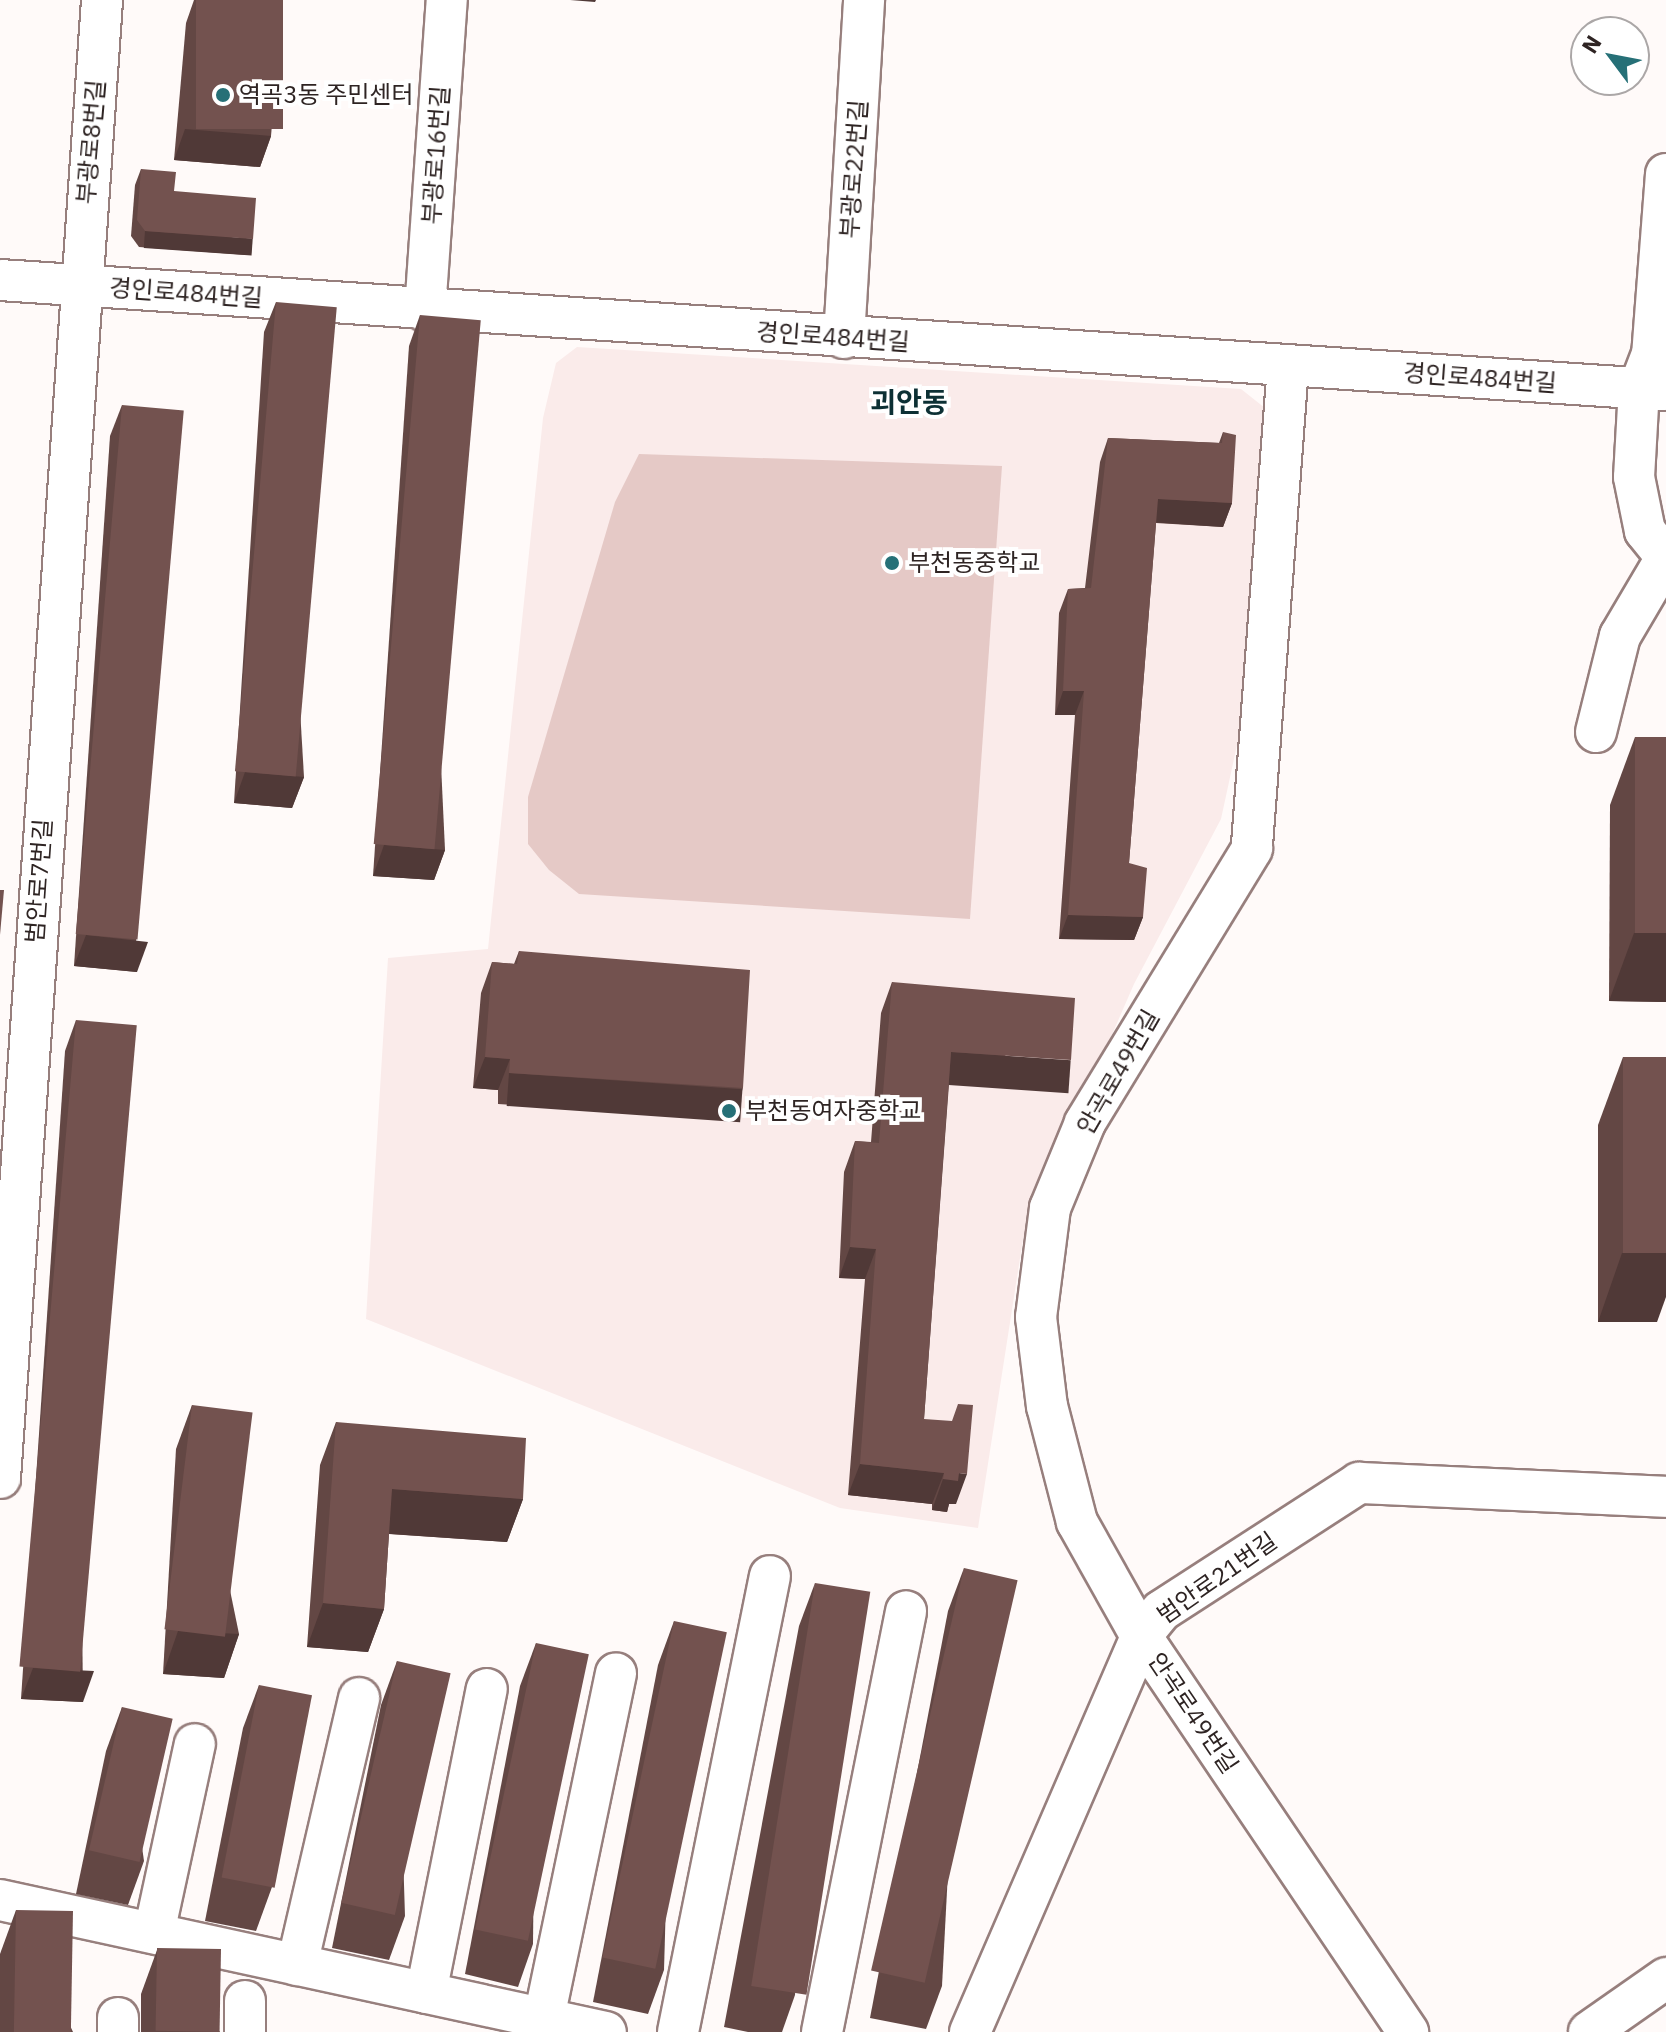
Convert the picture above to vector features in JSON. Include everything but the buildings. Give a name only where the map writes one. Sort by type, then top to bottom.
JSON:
[{"type":"street","name":"부광로8번길","points":[[79,285],[102,0]]},
{"type":"street","name":"부광로16번길","points":[[425,311],[447,0]]},
{"type":"street","name":"부광로22번길","points":[[844,338],[864,0]]},
{"type":"street","points":[[1596,732],[1620,636],[1666,558],[1645,531],[1634,477],[1653,389],[1652,354],[1666,174]]},
{"type":"street","name":"경인로484번길","points":[[0,280],[425,311],[1653,389]]},
{"type":"street","name":"범안로7번길","points":[[0,1456],[79,285]]},
{"type":"street","name":"안곡로49번길","points":[[1288,366],[1252,849],[1085,1123],[1050,1208],[1036,1317],[1047,1406],[1077,1522],[1141,1636],[1408,2032]]},
{"type":"street","name":"범안로21번길","points":[[970,2032],[1141,1636],[1161,1611],[1359,1483],[1666,1497]]},
{"type":"street","points":[[678,2032],[770,1576]]},
{"type":"street","points":[[822,2032],[906,1611]]},
{"type":"street","points":[[544,2018],[616,1673]]},
{"type":"street","points":[[426,1993],[487,1689]]},
{"type":"street","points":[[297,1965],[359,1698]]},
{"type":"street","points":[[154,1933],[195,1744]]},
{"type":"street","points":[[0,1900],[606,2032]]},
{"type":"street","points":[[1589,2032],[1666,1978]]},
{"type":"shaded area","points":[[577,347],[1241,389],[1265,408],[1245,708],[1221,819],[1134,984],[1023,1239],[978,1528],[840,1508],[366,1319],[388,958],[488,949],[543,418],[556,363]]},
{"type":"shaded area","points":[[639,454],[1002,466],[970,919],[579,894],[549,870],[528,844],[528,797],[615,502]]},
{"type":"place","name":"역곡3동 주민센터","points":[[223,95]]},
{"type":"place","name":"부천동중학교","points":[[892,563]]},
{"type":"place","name":"부천동여자중학교","points":[[729,1111]]},
{"type":"district","name":"괴안동","points":[[909,402]]}]
